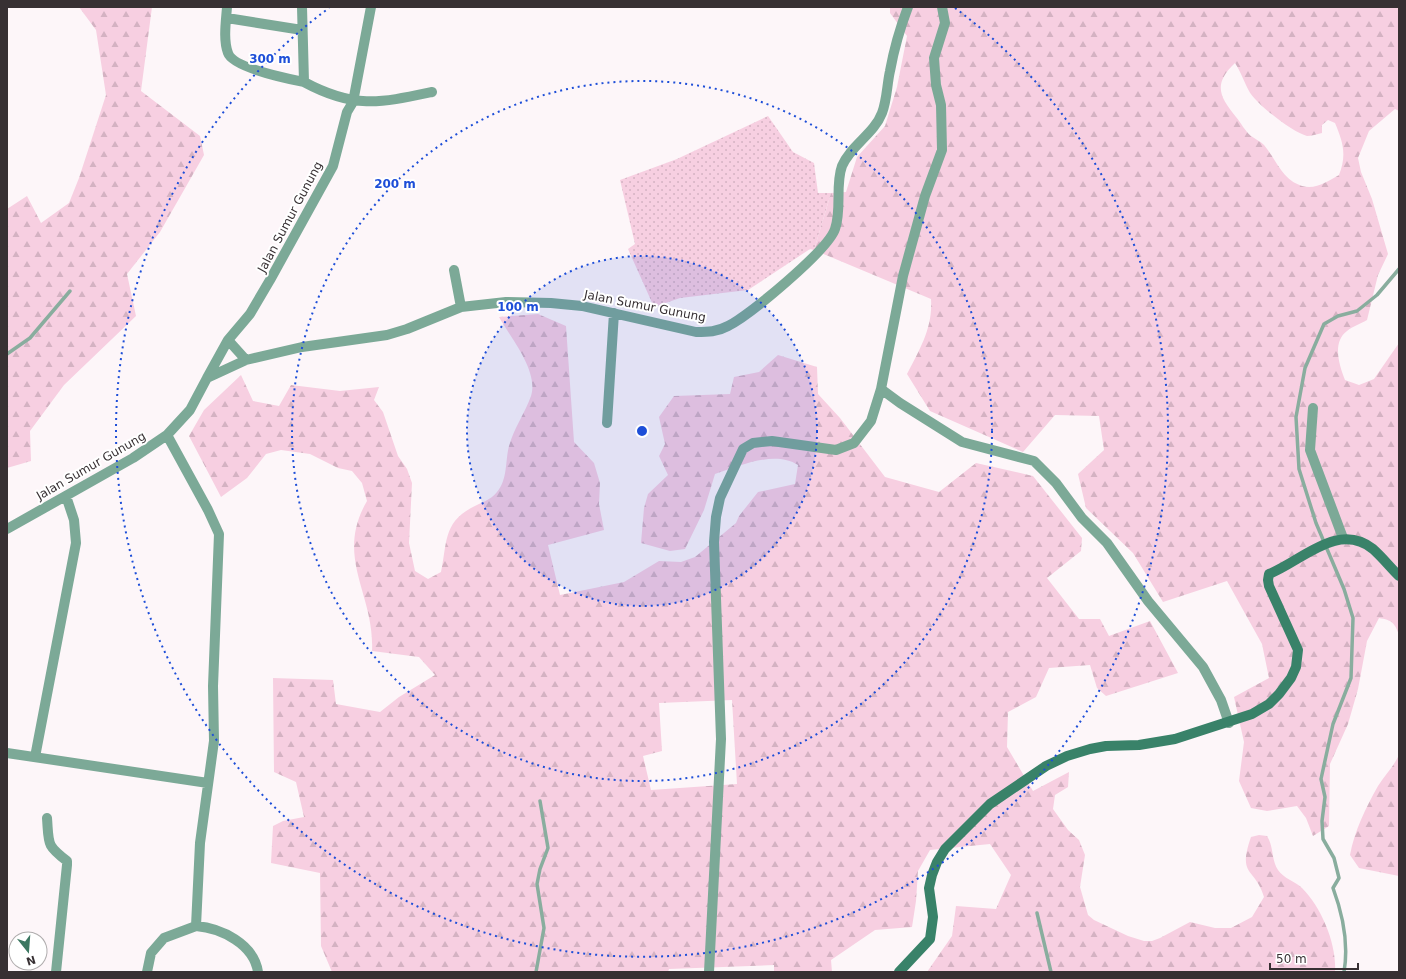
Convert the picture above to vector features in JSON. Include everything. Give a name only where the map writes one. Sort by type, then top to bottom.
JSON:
[{"type":"street","points":[[227,7],[226,18],[228,54],[234,60],[264,73],[304,82],[353,102],[388,102],[432,92]]},
{"type":"street","points":[[302,7],[304,82]]},
{"type":"street","name":"Jalan Sumur Gunung","points":[[7,529],[133,458],[167,436],[190,410],[228,340],[250,314],[332,166],[347,112],[353,102],[371,7]]},
{"type":"street","name":"Jalan Sumur Gunung","points":[[207,378],[246,360],[302,347],[387,336],[461,307],[506,302],[551,303],[614,313],[696,332],[714,332],[730,326],[769,297],[820,252],[835,230],[839,212],[842,166],[877,122],[883,112],[894,51],[908,7]]},
{"type":"street","points":[[709,972],[721,739],[714,542],[716,516],[720,498],[743,449],[753,443],[772,441],[836,450],[854,443],[871,421],[881,389],[904,276],[925,196],[942,150],[941,105],[936,85],[934,58],[945,23],[942,7]]},
{"type":"street","points":[[226,18],[302,30]]},
{"type":"street","points":[[454,270],[461,307]]},
{"type":"street","points":[[607,423],[614,313]]},
{"type":"street","points":[[228,340],[246,360]]},
{"type":"street","points":[[881,389],[906,407],[962,442],[1034,461],[1056,483],[1082,518],[1107,543],[1148,601],[1203,667],[1221,700],[1229,723]]},
{"type":"street","points":[[1313,408],[1310,450],[1343,538]]},
{"type":"street","points":[[167,436],[197,488],[219,534],[213,686],[214,741],[200,843],[196,926]]},
{"type":"street","points":[[34,757],[70,580],[76,543],[74,520],[66,496]]},
{"type":"street","points":[[899,972],[930,939],[933,917],[929,888],[937,862],[945,849],[990,804],[1046,766],[1079,752],[1106,746],[1160,743],[1229,723],[1252,714],[1269,704],[1288,684],[1296,667],[1298,650],[1268,580],[1269,574],[1288,566],[1319,546],[1343,538],[1355,540],[1372,549],[1399,576]]},
{"type":"street","points":[[7,753],[208,783]]},
{"type":"street","points":[[47,818],[50,847],[54,852],[67,861],[56,972]]},
{"type":"street","points":[[147,972],[151,953],[164,938],[196,926],[207,927],[233,938],[251,952],[258,972]]},
{"type":"green space","points":[[79,7],[152,7],[141,91],[200,136],[204,155],[160,232],[127,274],[136,316],[64,385],[30,431],[31,461],[7,468],[7,209],[27,196],[41,223],[69,203],[79,178],[106,95],[96,30]]},
{"type":"green space","points":[[890,7],[1399,7],[1399,111],[1395,109],[1369,131],[1358,158],[1361,172],[1372,199],[1388,254],[1378,275],[1367,320],[1347,331],[1342,336],[1338,347],[1338,354],[1345,380],[1359,385],[1374,379],[1399,343],[1399,635],[1392,623],[1379,618],[1367,641],[1358,689],[1348,724],[1330,764],[1329,826],[1313,836],[1306,818],[1297,806],[1267,811],[1251,808],[1239,781],[1244,742],[1234,697],[1269,678],[1262,644],[1227,581],[1163,602],[1133,553],[1086,508],[1078,474],[1104,450],[1099,416],[1055,415],[1023,452],[930,411],[907,374],[925,338],[930,319],[931,299],[814,250],[831,193],[846,192],[857,157],[885,126],[897,87],[907,36],[890,13]],"holes":[[[1235,63],[1247,88],[1259,103],[1284,124],[1301,134],[1310,136],[1322,133],[1322,125],[1328,120],[1335,123],[1343,149],[1343,161],[1339,175],[1317,186],[1307,187],[1295,183],[1284,174],[1264,145],[1247,132],[1230,110],[1222,96],[1221,84],[1223,77]]]},
{"type":"green space","points":[[768,116],[793,152],[814,163],[818,193],[831,193],[814,250],[810,249],[748,290],[680,298],[654,307],[628,249],[635,244],[620,180],[677,159]]},
{"type":"green space","points":[[538,314],[566,326],[574,442],[594,463],[600,483],[599,504],[604,530],[548,545],[560,595],[624,582],[659,561],[681,562],[695,557],[736,523],[739,516],[758,492],[795,484],[798,465],[789,461],[778,459],[757,461],[715,474],[704,510],[685,549],[670,551],[641,543],[644,508],[648,494],[668,475],[659,456],[665,444],[659,417],[674,396],[730,394],[734,377],[759,372],[778,355],[817,367],[818,394],[840,418],[885,477],[939,492],[976,463],[1033,476],[1082,538],[1081,551],[1047,578],[1079,619],[1100,619],[1109,636],[1150,621],[1178,673],[1106,696],[1097,688],[1090,665],[1049,668],[1036,697],[1008,712],[1007,747],[1033,791],[1069,772],[1068,787],[1055,795],[1053,809],[1068,830],[1079,840],[1085,855],[1080,887],[1088,915],[1094,920],[1128,936],[1144,941],[1152,941],[1160,938],[1190,922],[1215,928],[1231,928],[1252,917],[1264,897],[1260,887],[1249,871],[1246,859],[1251,837],[1259,835],[1267,836],[1271,844],[1274,862],[1280,873],[1302,888],[1322,916],[1334,950],[1335,972],[927,972],[952,936],[956,906],[996,909],[1011,875],[990,844],[930,850],[918,871],[916,901],[912,927],[875,930],[831,960],[832,972],[774,972],[774,965],[669,969],[668,972],[332,972],[321,946],[320,873],[271,863],[273,826],[283,821],[304,817],[296,782],[274,772],[273,678],[333,680],[336,704],[380,712],[399,697],[435,675],[419,657],[372,651],[368,612],[358,576],[354,540],[358,521],[367,501],[362,483],[352,471],[338,468],[310,454],[281,450],[266,454],[247,478],[221,497],[189,436],[204,410],[241,375],[253,401],[279,406],[291,385],[340,391],[379,387],[374,400],[383,412],[398,456],[407,469],[412,483],[409,543],[415,571],[428,579],[441,572],[448,536],[455,521],[471,508],[492,497],[501,487],[505,476],[511,439],[531,396],[531,376],[527,365],[499,317]],"holes":[[[732,700],[737,784],[651,790],[643,756],[662,751],[659,703]]]},
{"type":"green space","points":[[1399,755],[1399,876],[1359,868],[1350,855],[1357,829],[1369,802]]},
{"type":"waterway","points":[[1344,972],[1346,950],[1344,929],[1340,908],[1333,888],[1339,878],[1334,858],[1323,839],[1322,821],[1325,797],[1321,779],[1333,724],[1351,678],[1353,618],[1344,589],[1316,523],[1299,469],[1296,417],[1305,368],[1324,324],[1338,316],[1357,311],[1377,295],[1399,269]]},
{"type":"waterway","points":[[7,354],[30,338],[70,291]]},
{"type":"waterway","points":[[536,972],[544,928],[537,884],[540,869],[548,848],[540,801]]},
{"type":"waterway","points":[[1037,913],[1051,972]]}]
